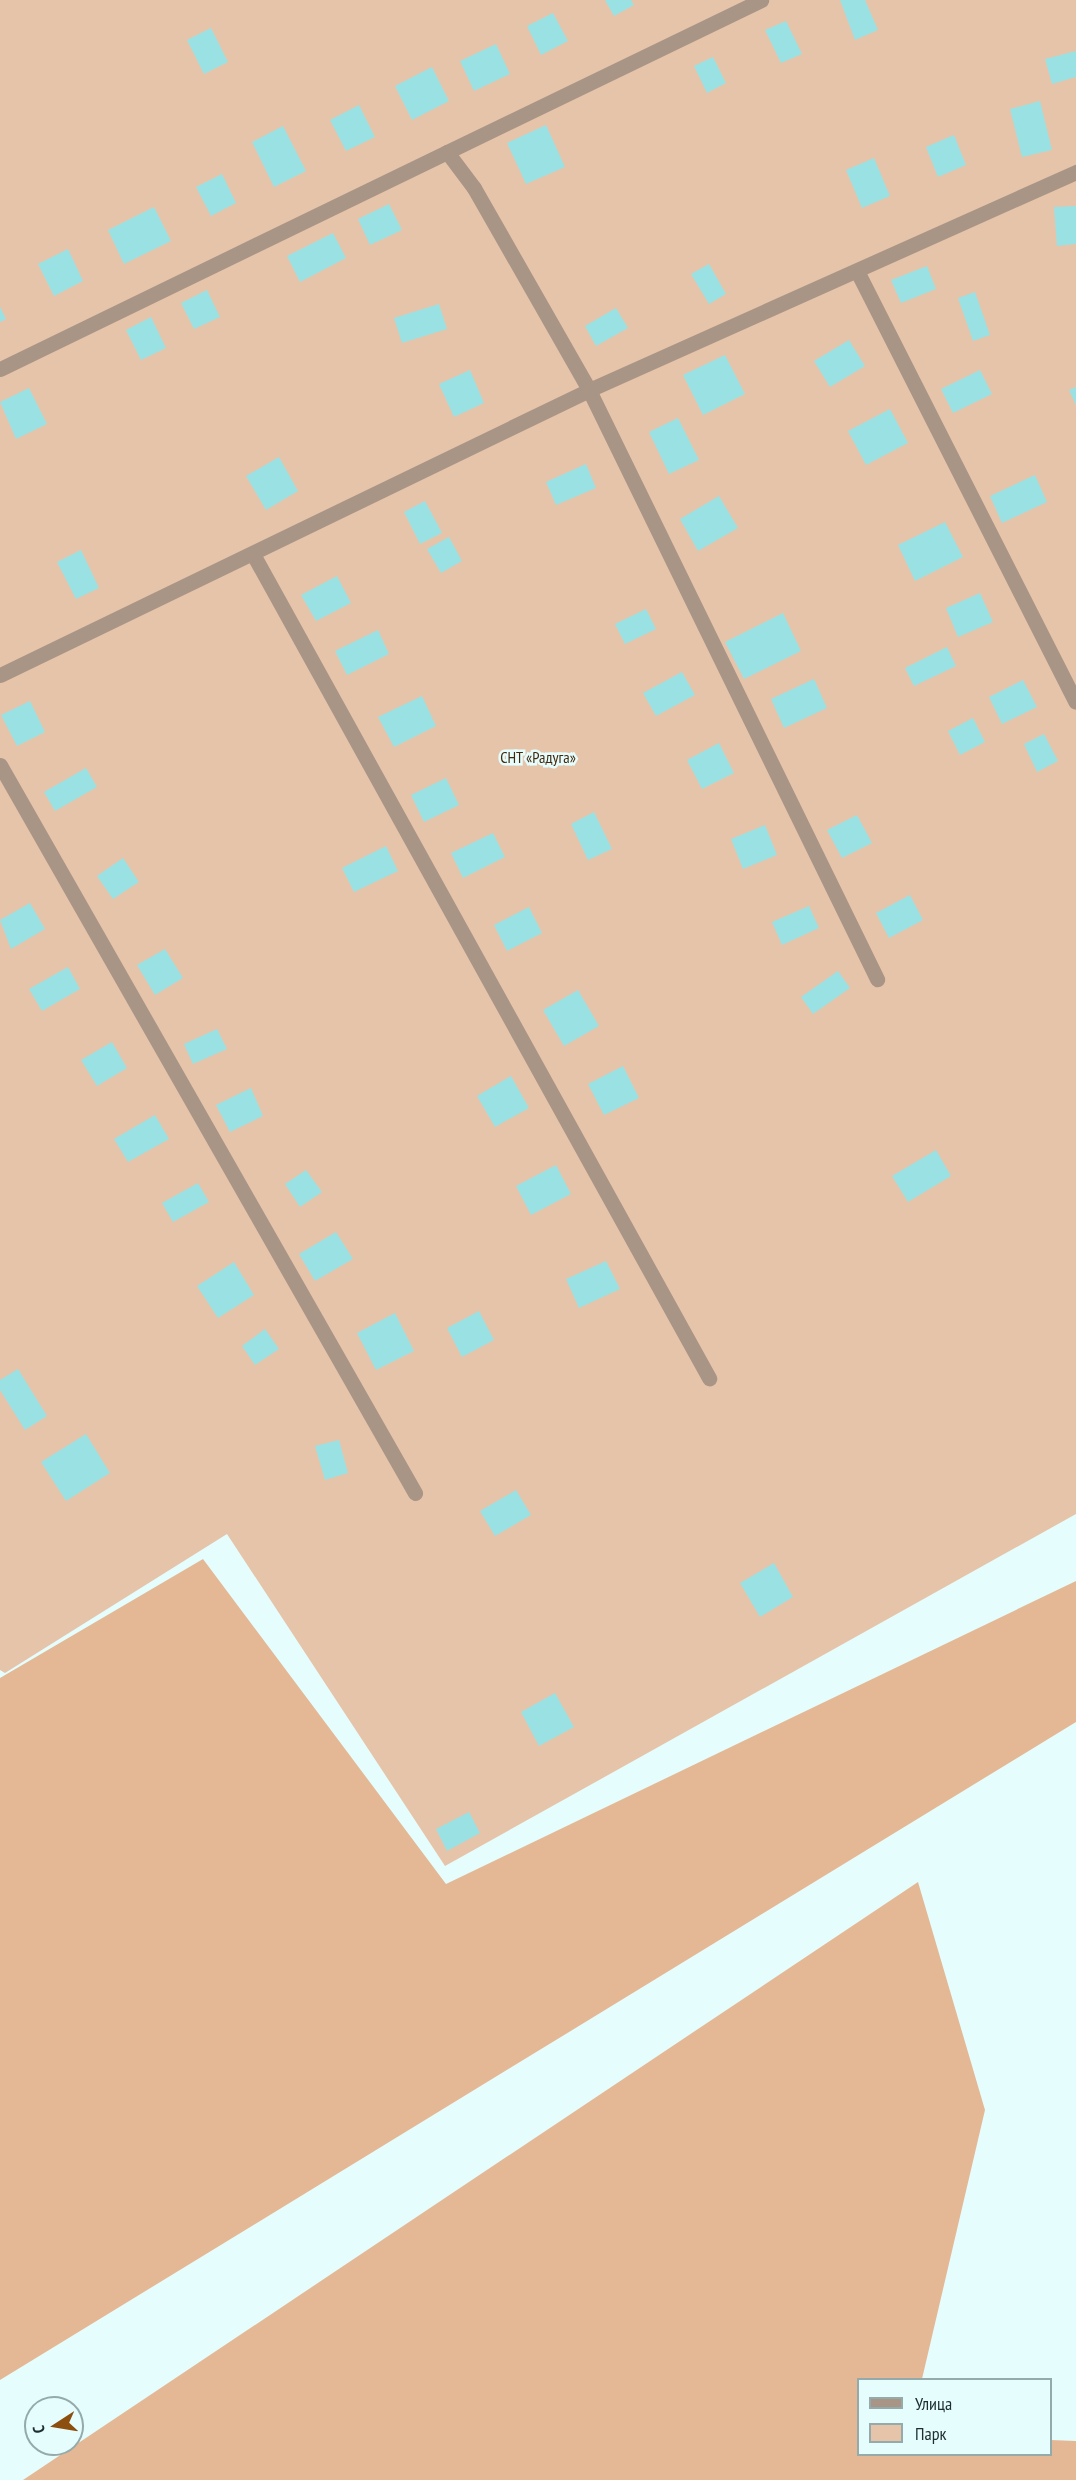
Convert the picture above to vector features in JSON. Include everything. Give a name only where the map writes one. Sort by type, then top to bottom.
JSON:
[{"type":"street","points":[[0,369],[760,0]]},
{"type":"street","points":[[447,152],[474,188],[590,390],[877,979]]},
{"type":"street","points":[[0,675],[254,556],[590,390],[1076,171]]},
{"type":"street","points":[[857,271],[1076,702]]},
{"type":"street","points":[[254,556],[709,1378]]},
{"type":"street","points":[[0,765],[415,1493]]},
{"type":"green space","name":"СНТ «Радуга»","points":[[0,0],[1076,0],[1076,1514],[445,1866],[227,1534],[5,1673],[0,1670]]},
{"type":"shaded area","points":[[203,1559],[446,1884],[1076,1581],[1076,1722],[0,2380],[0,1678]]},
{"type":"shaded area","points":[[918,1882],[985,2110],[922,2378],[857,2378],[857,2456],[1052,2456],[1052,2440],[1076,2441],[1076,2480],[23,2480],[59,2456],[84,2456],[84,2439]]},
{"type":"building","points":[[605,0],[631,0],[634,5],[614,16]]},
{"type":"building","points":[[840,0],[865,0],[878,30],[855,40]]},
{"type":"building","points":[[553,13],[568,41],[541,55],[527,26]]},
{"type":"building","points":[[786,21],[802,54],[781,63],[765,30]]},
{"type":"building","points":[[211,28],[228,62],[204,74],[187,40]]},
{"type":"building","points":[[496,44],[510,74],[474,91],[460,61]]},
{"type":"building","points":[[1076,51],[1076,77],[1052,84],[1045,59]]},
{"type":"building","points":[[713,57],[726,83],[707,93],[694,66]]},
{"type":"building","points":[[432,67],[449,101],[412,120],[395,86]]},
{"type":"building","points":[[1040,101],[1052,150],[1022,157],[1010,109]]},
{"type":"building","points":[[359,105],[375,137],[346,151],[330,120]]},
{"type":"building","points":[[546,125],[565,167],[526,184],[507,143]]},
{"type":"building","points":[[283,126],[306,171],[274,187],[252,142]]},
{"type":"building","points":[[954,135],[966,165],[938,177],[926,147]]},
{"type":"building","points":[[874,158],[890,196],[862,208],[846,170]]},
{"type":"building","points":[[222,174],[236,203],[211,216],[196,187]]},
{"type":"building","points":[[389,204],[402,230],[370,245],[358,219]]},
{"type":"building","points":[[1076,206],[1076,244],[1057,246],[1054,207]]},
{"type":"building","points":[[154,207],[171,241],[124,264],[108,230]]},
{"type":"building","points":[[333,233],[346,258],[300,282],[287,256]]},
{"type":"building","points":[[68,249],[83,281],[54,296],[38,264]]},
{"type":"building","points":[[709,264],[726,294],[709,304],[691,274]]},
{"type":"building","points":[[927,266],[936,289],[901,303],[891,280]]},
{"type":"building","points":[[207,290],[220,317],[194,329],[181,303]]},
{"type":"building","points":[[975,292],[990,335],[973,341],[958,298]]},
{"type":"building","points":[[439,304],[447,329],[402,343],[394,318]]},
{"type":"building","points":[[0,307],[6,319],[0,322]]},
{"type":"building","points":[[616,308],[628,328],[596,346],[585,326]]},
{"type":"building","points":[[151,317],[166,348],[141,360],[126,330]]},
{"type":"building","points":[[849,340],[865,366],[830,387],[814,361]]},
{"type":"building","points":[[725,355],[745,394],[703,415],[683,375]]},
{"type":"building","points":[[470,370],[484,403],[454,417],[439,384]]},
{"type":"building","points":[[980,370],[992,394],[953,413],[941,389]]},
{"type":"building","points":[[1076,387],[1076,405],[1069,390]]},
{"type":"building","points":[[29,388],[47,424],[16,439],[0,402]]},
{"type":"building","points":[[890,409],[908,443],[866,465],[848,431]]},
{"type":"building","points":[[678,418],[699,460],[669,474],[649,432]]},
{"type":"building","points":[[279,457],[298,491],[266,510],[246,476]]},
{"type":"building","points":[[586,464],[596,488],[556,505],[546,482]]},
{"type":"building","points":[[1035,475],[1047,502],[1002,523],[990,496]]},
{"type":"building","points":[[719,496],[738,528],[698,551],[680,519]]},
{"type":"building","points":[[425,501],[442,533],[420,544],[404,512]]},
{"type":"building","points":[[945,522],[963,557],[915,581],[898,545]]},
{"type":"building","points":[[449,537],[462,561],[441,573],[427,549]]},
{"type":"building","points":[[81,550],[99,588],[76,599],[57,562]]},
{"type":"building","points":[[337,576],[351,603],[316,621],[301,595]]},
{"type":"building","points":[[980,593],[993,622],[958,637],[946,608]]},
{"type":"building","points":[[646,609],[656,629],[625,644],[615,624]]},
{"type":"building","points":[[783,613],[801,651],[744,679],[725,642]]},
{"type":"building","points":[[378,630],[389,654],[347,675],[335,651]]},
{"type":"building","points":[[947,647],[956,666],[914,686],[905,668]]},
{"type":"building","points":[[682,672],[695,695],[656,716],[643,693]]},
{"type":"building","points":[[814,679],[827,708],[784,728],[771,699]]},
{"type":"building","points":[[1023,680],[1037,707],[1002,724],[989,697]]},
{"type":"building","points":[[422,696],[436,726],[394,747],[378,717]]},
{"type":"building","points":[[30,701],[45,732],[17,746],[1,715]]},
{"type":"building","points":[[973,718],[985,742],[960,755],[948,731]]},
{"type":"building","points":[[1044,734],[1058,761],[1037,772],[1024,744]]},
{"type":"building","points":[[719,743],[734,773],[702,789],[687,760]]},
{"type":"building","points":[[86,768],[97,787],[55,811],[44,792]]},
{"type":"building","points":[[446,778],[459,805],[424,822],[411,795]]},
{"type":"building","points":[[594,812],[612,849],[588,860],[571,824]]},
{"type":"building","points":[[857,815],[872,843],[842,858],[827,830]]},
{"type":"building","points":[[765,825],[777,855],[743,869],[731,839]]},
{"type":"building","points":[[493,833],[505,857],[463,878],[451,853]]},
{"type":"building","points":[[386,846],[398,871],[354,892],[342,868]]},
{"type":"building","points":[[123,858],[139,882],[113,899],[97,876]]},
{"type":"building","points":[[910,895],[923,920],[889,938],[876,913]]},
{"type":"building","points":[[30,903],[45,929],[11,949],[0,920]]},
{"type":"building","points":[[809,906],[819,928],[782,945],[772,922]]},
{"type":"building","points":[[529,907],[542,933],[507,951],[494,925]]},
{"type":"building","points":[[165,949],[183,978],[155,995],[137,965]]},
{"type":"building","points":[[68,967],[80,989],[42,1011],[29,989]]},
{"type":"building","points":[[838,971],[850,988],[813,1014],[801,997]]},
{"type":"building","points":[[578,990],[599,1026],[564,1046],[543,1010]]},
{"type":"building","points":[[217,1029],[227,1049],[193,1064],[184,1044]]},
{"type":"building","points":[[112,1042],[127,1068],[97,1086],[81,1060]]},
{"type":"building","points":[[623,1066],[639,1098],[604,1115],[588,1084]]},
{"type":"building","points":[[511,1076],[529,1108],[495,1127],[477,1096]]},
{"type":"building","points":[[251,1088],[263,1116],[230,1132],[216,1105]]},
{"type":"building","points":[[155,1115],[169,1139],[128,1162],[114,1139]]},
{"type":"building","points":[[936,1150],[951,1176],[908,1202],[892,1176]]},
{"type":"building","points":[[556,1165],[571,1194],[531,1215],[516,1186]]},
{"type":"building","points":[[306,1170],[322,1192],[300,1207],[285,1184]]},
{"type":"building","points":[[198,1183],[209,1202],[173,1222],[162,1203]]},
{"type":"building","points":[[336,1232],[353,1259],[315,1281],[299,1254]]},
{"type":"building","points":[[606,1261],[620,1289],[579,1308],[566,1279]]},
{"type":"building","points":[[234,1262],[254,1295],[218,1318],[197,1286]]},
{"type":"building","points":[[479,1311],[494,1340],[462,1357],[447,1328]]},
{"type":"building","points":[[395,1313],[414,1351],[376,1370],[357,1333]]},
{"type":"building","points":[[265,1329],[279,1349],[255,1365],[242,1346]]},
{"type":"building","points":[[18,1369],[47,1416],[25,1430],[0,1390],[0,1380]]},
{"type":"building","points":[[86,1434],[110,1473],[66,1501],[41,1462]]},
{"type":"building","points":[[339,1440],[348,1473],[325,1480],[315,1446]]},
{"type":"building","points":[[516,1490],[531,1515],[495,1536],[480,1511]]},
{"type":"building","points":[[774,1563],[793,1597],[760,1617],[740,1583]]},
{"type":"building","points":[[555,1693],[574,1727],[539,1746],[521,1712]]},
{"type":"building","points":[[469,1812],[480,1833],[447,1851],[436,1829]]}]
